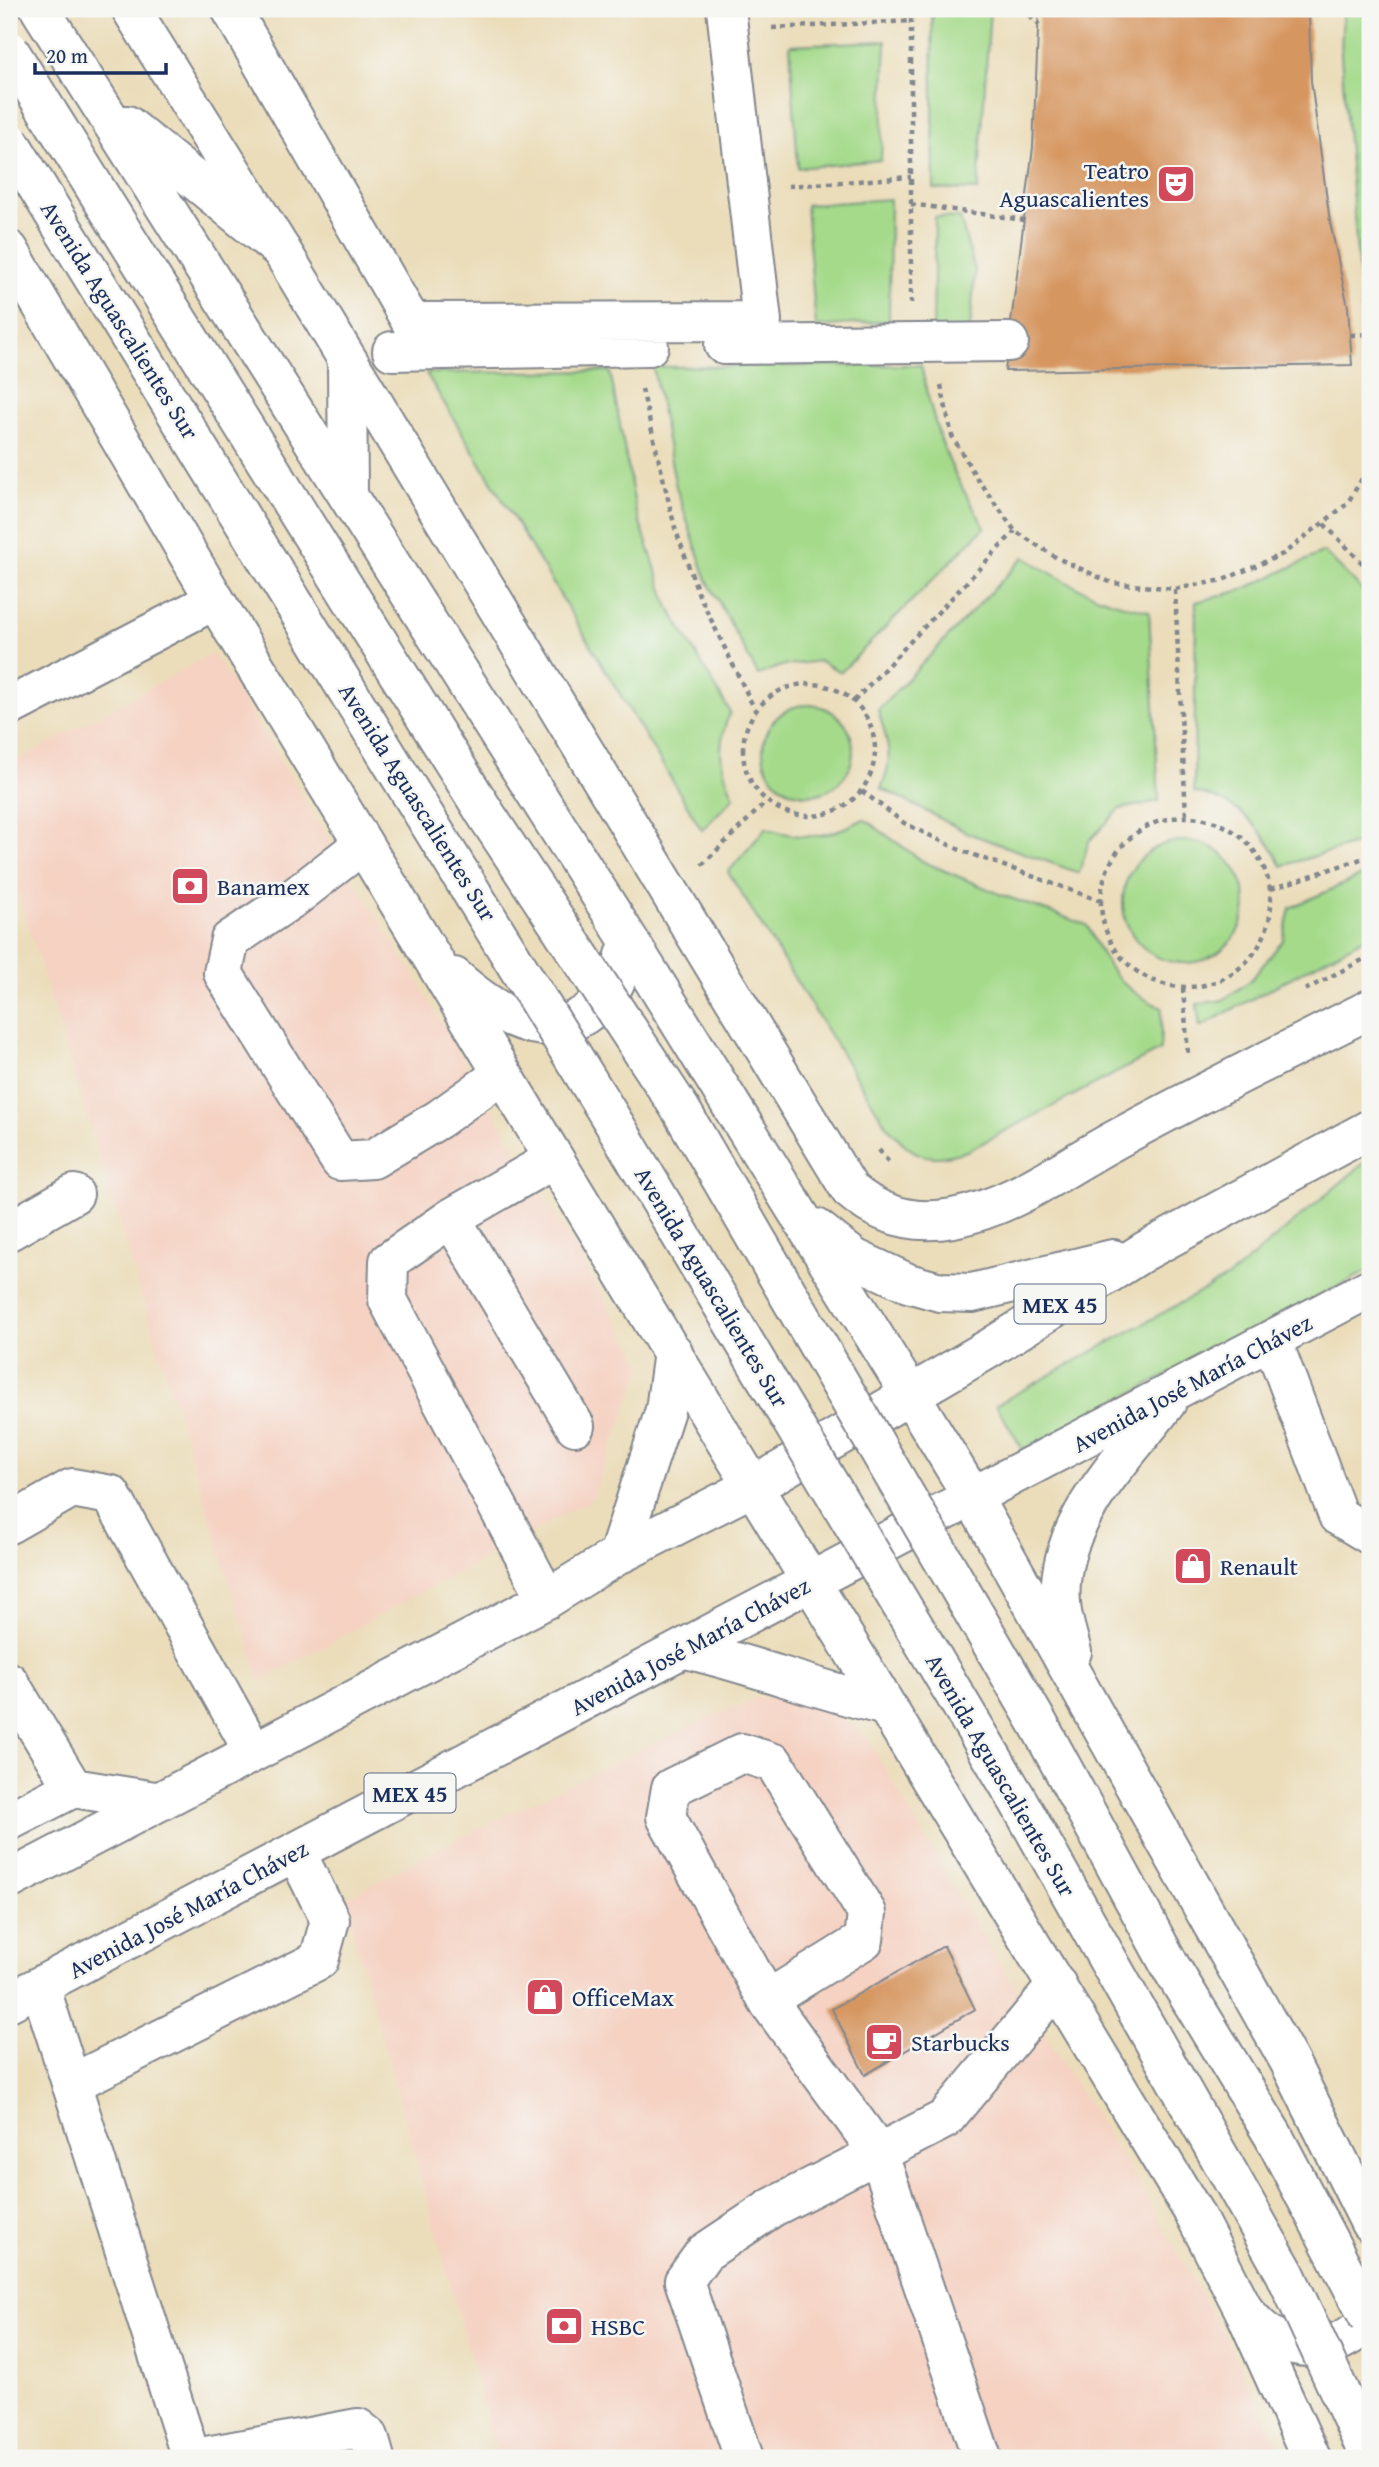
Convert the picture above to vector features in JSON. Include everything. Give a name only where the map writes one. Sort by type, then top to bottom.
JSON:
[{"type":"main road","points":[[40,9],[911,1394],[973,1498],[1289,2061],[1370,2223]]},
{"type":"main road","points":[[231,9],[401,337]]},
{"type":"main road","points":[[347,362],[401,337],[762,321],[726,9]]},
{"type":"main road","points":[[140,12],[347,362],[850,1190],[869,1207],[901,1219],[951,1218],[981,1211],[1020,1194],[1116,1139],[1370,1009]]},
{"type":"main road","name":"Avenida Aguascalientes Sur","points":[[9,50],[487,816],[681,1110],[1038,1725],[1170,1964],[1273,2135],[1370,2319]]},
{"type":"main road","points":[[103,106],[281,250]]},
{"type":"main road","name":"Avenida Aguascalientes Sur","points":[[9,141],[615,1125],[1017,1799],[1279,2261],[1370,2458]]},
{"type":"main road","points":[[9,250],[215,600],[1194,2213],[1245,2312],[1311,2458]]},
{"type":"main road","points":[[401,337],[632,347],[1009,342]]},
{"type":"main road","points":[[347,362],[348,495]]},
{"type":"main road","points":[[9,707],[215,600]]},
{"type":"main road","points":[[363,844],[295,897],[230,940],[222,973],[340,1161],[373,1159],[439,1119],[502,1074]]},
{"type":"main road","points":[[431,957],[487,1006],[517,1021],[551,1028],[585,1013],[612,987],[629,942]]},
{"type":"main road","name":"MEX 45","points":[[9,1880],[155,1801],[547,1599],[618,1555],[754,1486],[1145,1251],[1370,1129]]},
{"type":"main road","points":[[547,1599],[388,1300],[389,1261],[452,1218],[554,1158]]},
{"type":"main road","points":[[9,1231],[74,1194]]},
{"type":"main road","points":[[786,1195],[813,1225],[854,1258],[908,1283],[940,1292],[972,1293],[1145,1251]]},
{"type":"main road","points":[[452,1218],[575,1426]]},
{"type":"main road","name":"Avenida José María Chávez","points":[[24,1994],[1370,1288]]},
{"type":"main road","points":[[1272,1340],[1338,1516],[1370,1535]]},
{"type":"main road","points":[[618,1555],[665,1410],[673,1352]]},
{"type":"main road","points":[[1082,1695],[1061,1604],[1068,1550],[1090,1500],[1174,1392]]},
{"type":"main road","points":[[9,1524],[72,1488],[111,1495],[253,1751]]},
{"type":"main road","points":[[686,1649],[767,1670],[827,1692],[886,1706]]},
{"type":"main road","points":[[9,1682],[73,1788]]},
{"type":"main road","points":[[766,2000],[864,1940],[867,1913],[774,1763],[743,1753],[671,1788],[666,1817],[766,2000],[878,2152],[982,2458]]},
{"type":"main road","points":[[9,1821],[73,1788],[155,1801]]},
{"type":"main road","points":[[71,2084],[319,1960],[330,1920],[296,1852]]},
{"type":"main road","points":[[744,2458],[684,2281],[704,2253],[750,2222],[878,2152],[945,2119],[1057,1985]]},
{"type":"main road","points":[[24,1994],[71,2084],[193,2458],[358,2428],[369,2437],[375,2458]]},
{"type":"main road","points":[[1245,2312],[1272,2338],[1307,2348],[1344,2340],[1370,2319]]},
{"type":"path","points":[[911,9],[911,204],[927,342],[952,436],[976,477],[1015,531],[1057,558],[1112,583],[1175,589],[1223,580],[1283,554],[1347,504],[1370,465]]},
{"type":"path","points":[[1022,9],[1039,25]]},
{"type":"path","points":[[772,28],[911,21]]},
{"type":"path","points":[[787,186],[911,177]]},
{"type":"path","points":[[911,204],[1024,220]]},
{"type":"path","points":[[1351,335],[1370,334]]},
{"type":"path","points":[[632,347],[675,528],[699,595],[755,710]]},
{"type":"path","points":[[1324,524],[1370,571]]},
{"type":"path","points":[[854,701],[1015,531]]},
{"type":"path","points":[[1175,589],[1186,816]]},
{"type":"path","points":[[810,683],[833,688],[854,701],[871,725],[876,749],[875,762],[862,791],[852,803],[837,811],[815,817],[792,815],[766,802],[752,785],[744,764],[744,739],[755,710],[766,699],[786,687],[810,683]]},
{"type":"path","points":[[862,791],[904,823],[960,850],[1101,901]]},
{"type":"path","points":[[671,895],[766,802]]},
{"type":"path","points":[[1186,816],[1214,821],[1240,836],[1260,858],[1270,890],[1271,911],[1265,934],[1250,958],[1228,976],[1200,986],[1183,988],[1155,981],[1134,970],[1114,947],[1104,922],[1101,901],[1111,862],[1137,831],[1165,819],[1186,816]]},
{"type":"path","points":[[696,852],[710,876]]},
{"type":"path","points":[[1270,890],[1370,856]]},
{"type":"path","points":[[1297,995],[1370,956]]},
{"type":"path","points":[[1183,988],[1187,1053],[1210,1091]]},
{"type":"path","points":[[1175,1059],[1199,1046]]},
{"type":"path","points":[[873,1143],[898,1174]]},
{"type":"shaded area","points":[[213,653],[414,976],[643,1365],[592,1499],[260,1681],[9,862],[9,765]]},
{"type":"shaded area","points":[[784,1695],[814,1702],[841,1717],[868,1739],[960,1899],[1145,2195],[1229,2344],[1284,2458],[498,2458],[344,1899],[459,1838],[682,1729],[757,1698]]},
{"type":"green space","points":[[932,9],[990,9],[978,190],[934,189]]},
{"type":"green space","points":[[1343,9],[1370,9],[1370,313],[1362,313],[1341,55]]},
{"type":"green space","points":[[886,41],[881,160],[798,168],[790,45]]},
{"type":"green space","points":[[890,199],[889,321],[816,327],[806,205]]},
{"type":"green space","points":[[935,217],[960,218],[975,271],[970,329],[933,333]]},
{"type":"green space","points":[[921,365],[944,449],[961,486],[985,527],[841,672],[820,661],[781,666],[758,675],[706,578],[676,487],[653,367]]},
{"type":"green space","points":[[610,371],[636,511],[669,608],[730,712],[723,735],[721,755],[734,797],[702,830],[426,373]]},
{"type":"green space","points":[[1324,552],[1370,598],[1370,836],[1355,844],[1282,866],[1267,840],[1247,818],[1223,802],[1194,792],[1196,602],[1242,590]]},
{"type":"green space","points":[[1024,557],[1084,590],[1114,602],[1149,611],[1159,801],[1120,809],[1089,841],[1079,873],[968,833],[881,788],[889,758],[878,710]]},
{"type":"green space","points":[[808,705],[825,708],[840,718],[850,733],[853,750],[850,767],[840,782],[825,792],[808,795],[791,792],[776,782],[766,767],[763,750],[766,733],[776,718],[791,708]]},
{"type":"green space","points":[[864,819],[924,862],[1002,895],[1087,925],[1115,975],[1134,992],[1162,1008],[1160,1050],[967,1151],[931,1157],[905,1145],[886,1125],[728,872],[766,828],[793,835],[816,836]]},
{"type":"green space","points":[[1184,841],[1207,845],[1227,859],[1241,879],[1245,902],[1241,925],[1227,945],[1207,959],[1184,963],[1161,959],[1141,945],[1127,925],[1123,902],[1127,879],[1141,859],[1161,845]]},
{"type":"green space","points":[[1370,872],[1370,935],[1200,1027],[1197,1004],[1223,1000],[1251,980],[1283,940],[1290,908]]},
{"type":"green space","points":[[1370,1158],[1370,1270],[1023,1450],[996,1405],[1230,1276]]},
{"type":"building","name":"Teatro Aguascalientes","points":[[1039,9],[1315,9],[1315,16],[1309,15],[1311,81],[1330,222],[1348,307],[1352,365],[1005,371],[1033,147]]},
{"type":"building","name":"Starbucks","points":[[944,1946],[975,2009],[865,2075],[832,2009]]},
{"type":"place","name":"Teatro Aguascalientes","points":[[1176,184]]},
{"type":"place","name":"Banamex","points":[[190,886]]},
{"type":"place","name":"Renault","points":[[1193,1566]]},
{"type":"place","name":"OfficeMax","points":[[545,1997]]},
{"type":"place","name":"Starbucks","points":[[884,2042]]},
{"type":"place","name":"HSBC","points":[[564,2326]]}]
